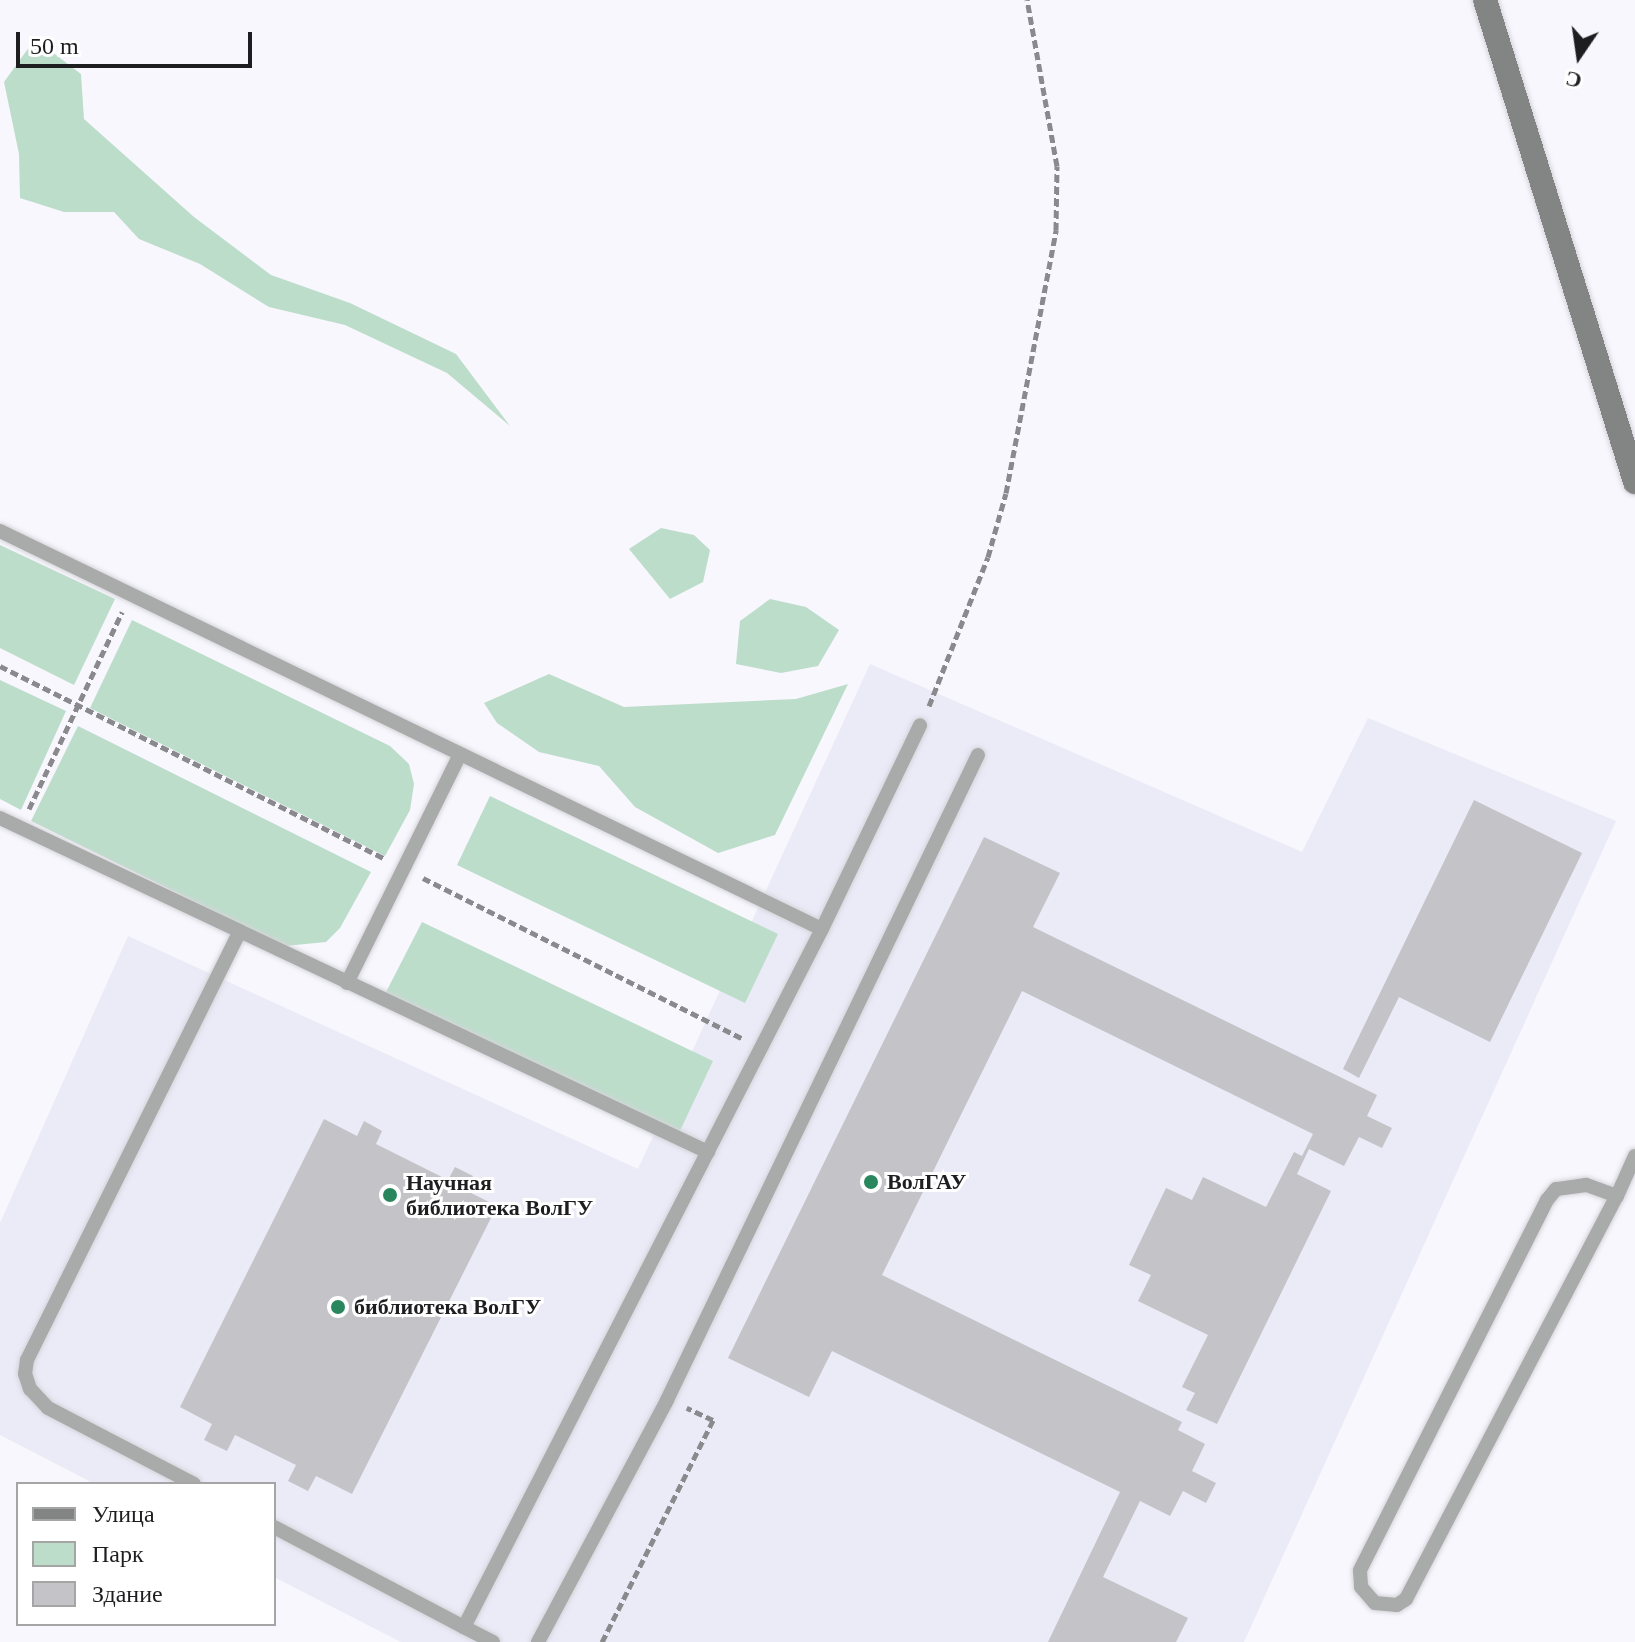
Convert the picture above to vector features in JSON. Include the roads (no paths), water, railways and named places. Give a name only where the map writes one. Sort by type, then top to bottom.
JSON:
[{"type":"street","points":[[1485,0],[1635,482]]},
{"type":"lane","points":[[0,531],[822,929]]},
{"type":"lane","points":[[464,1627],[822,929],[920,725]]},
{"type":"lane","points":[[347,983],[460,754]]},
{"type":"lane","points":[[538,1642],[667,1400],[978,755]]},
{"type":"lane","points":[[0,818],[708,1152]]},
{"type":"lane","points":[[190,1482],[48,1408],[30,1389],[25,1374],[27,1360],[239,932]]},
{"type":"lane","points":[[1617,1196],[1586,1185],[1556,1189],[1547,1200],[1360,1571],[1361,1587],[1375,1603],[1397,1605],[1406,1599],[1617,1196],[1635,1156]]},
{"type":"lane","points":[[276,1528],[493,1642]]},
{"type":"place","name":"ВолГАУ","points":[[871,1182]]},
{"type":"place","name":"Научная библиотека ВолГУ","points":[[390,1195]]},
{"type":"place","name":"библиотека ВолГУ","points":[[338,1307]]}]
